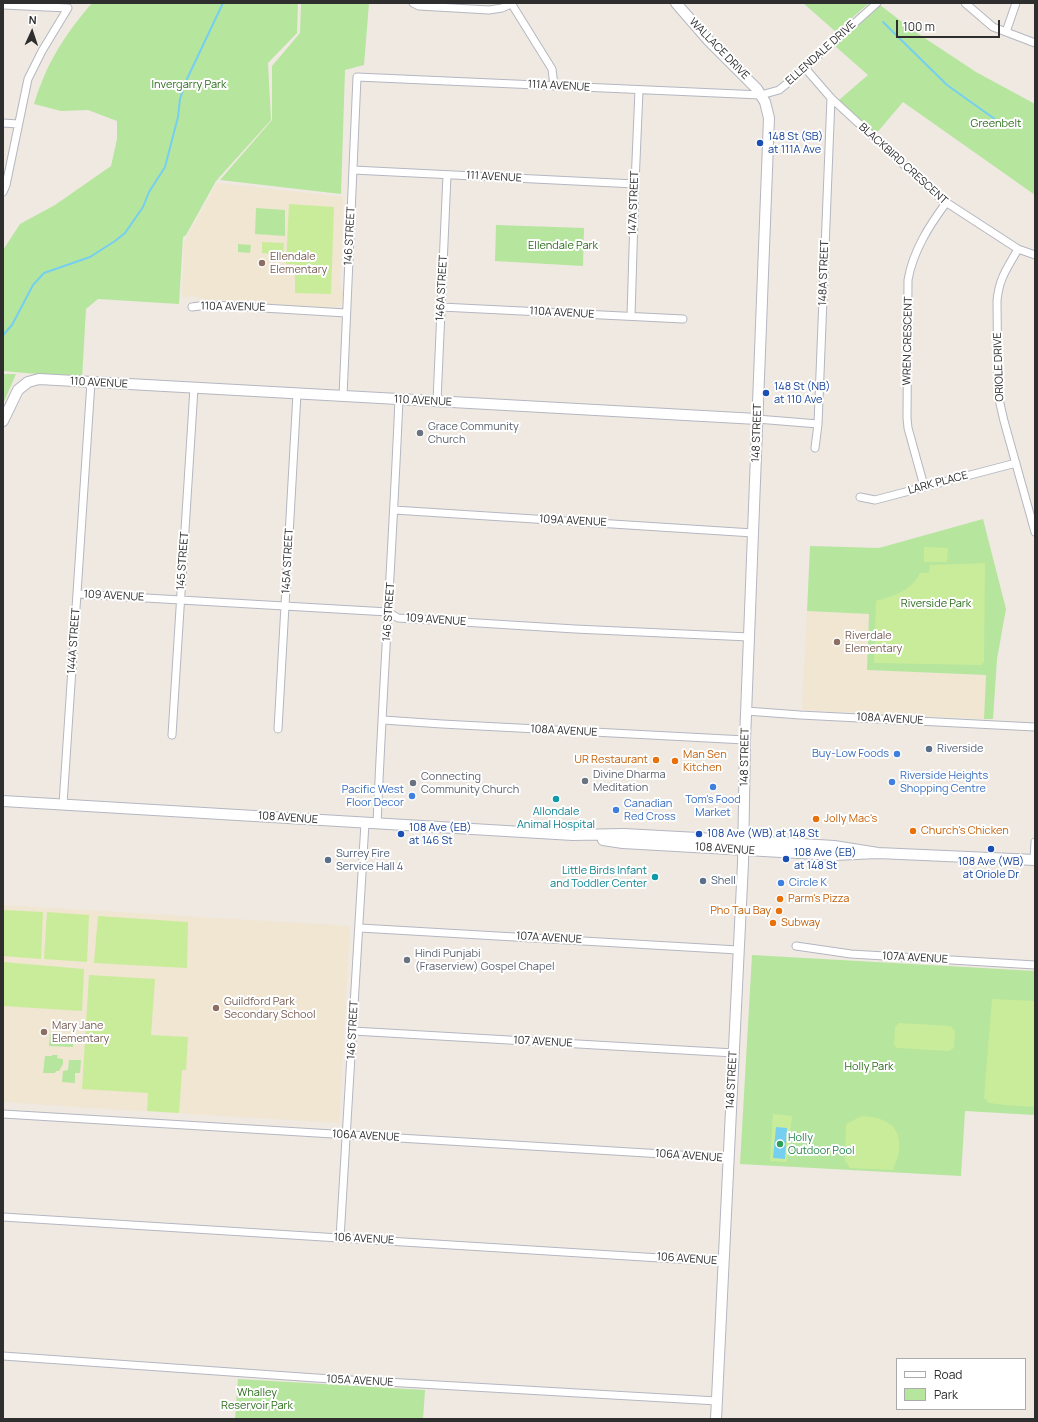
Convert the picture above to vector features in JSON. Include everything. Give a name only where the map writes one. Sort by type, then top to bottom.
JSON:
[{"type":"street","points":[[413,3],[419,6],[487,10],[502,8],[512,3],[552,69],[554,86]]},
{"type":"street","name":"WALLACE DRIVE","points":[[676,3],[708,41],[757,89],[761,96]]},
{"type":"street","name":"ELLENDALE DRIVE","points":[[761,96],[779,90],[877,3]]},
{"type":"street","points":[[965,3],[993,27],[1035,43]]},
{"type":"street","points":[[1006,32],[1016,3]]},
{"type":"street","points":[[3,5],[68,8],[42,51],[28,79],[6,185],[3,192]]},
{"type":"street","name":"BLACKBIRD CRESCENT","points":[[805,68],[831,98],[946,202],[1018,249],[1035,255]]},
{"type":"street","name":"111A AVENUE","points":[[357,77],[761,96]]},
{"type":"street","name":"146 STREET","points":[[343,396],[357,77]]},
{"type":"street","name":"147A STREET","points":[[631,316],[635,184],[640,90]]},
{"type":"street","name":"148 STREET","points":[[716,1419],[743,846],[746,711],[769,126],[768,110],[761,96]]},
{"type":"street","name":"148A STREET","points":[[815,448],[818,424],[831,98]]},
{"type":"street","points":[[3,123],[18,124]]},
{"type":"street","name":"111 AVENUE","points":[[353,170],[635,184]]},
{"type":"street","name":"146A STREET","points":[[436,401],[447,175]]},
{"type":"street","name":"WREN CRESCENT","points":[[924,486],[908,428],[907,418],[908,280],[915,253],[929,227],[946,202]]},
{"type":"street","name":"ORIOLE DRIVE","points":[[1018,249],[1001,280],[997,301],[998,395],[1035,532]]},
{"type":"street","name":"110A AVENUE","points":[[192,307],[207,305],[346,313]]},
{"type":"street","name":"110A AVENUE","points":[[441,307],[683,319]]},
{"type":"street","name":"110 AVENUE","points":[[3,421],[18,390],[28,382],[39,380],[757,419],[818,424]]},
{"type":"street","name":"144A STREET","points":[[63,804],[91,382]]},
{"type":"street","name":"145 STREET","points":[[172,734],[194,388]]},
{"type":"street","name":"145A STREET","points":[[278,729],[297,394]]},
{"type":"street","name":"146 STREET","points":[[377,824],[392,563],[399,399]]},
{"type":"street","name":"LARK PLACE","points":[[860,497],[875,500],[1016,463]]},
{"type":"street","name":"109A AVENUE","points":[[394,510],[753,533]]},
{"type":"street","name":"109 AVENUE","points":[[77,594],[388,612],[398,618],[575,629],[749,637]]},
{"type":"street","name":"108A AVENUE","points":[[746,711],[1035,727]]},
{"type":"street","name":"108A AVENUE","points":[[383,720],[745,740]]},
{"type":"street","name":"108 AVENUE","points":[[3,801],[573,835],[623,843],[743,846],[834,856],[878,853],[1035,860]]},
{"type":"street","name":"146 STREET","points":[[340,1238],[360,928],[365,823]]},
{"type":"street","points":[[1035,842],[1035,860]]},
{"type":"street","name":"107A AVENUE","points":[[360,928],[738,950]]},
{"type":"street","name":"107A AVENUE","points":[[796,946],[851,954],[1035,965]]},
{"type":"street","name":"107 AVENUE","points":[[353,1031],[734,1053]]},
{"type":"street","name":"106A AVENUE","points":[[3,1114],[728,1158]]},
{"type":"street","name":"106 AVENUE","points":[[3,1217],[724,1262]]},
{"type":"street","name":"105A AVENUE","points":[[3,1356],[316,1378],[717,1401]]},
{"type":"shaded area","name":"Ellendale Elementary","points":[[217,183],[343,197],[340,284],[343,300],[340,305],[332,308],[204,300],[193,296],[184,299],[182,294],[184,242]]},
{"type":"shaded area","name":"Riverdale Elementary","points":[[807,611],[869,614],[867,670],[986,675],[984,719],[802,710]]},
{"type":"shaded area","name":"Guildford Park Secondary School","points":[[3,905],[350,926],[339,1123],[3,1102]]},
{"type":"green space","name":"Invergarry Park","points":[[92,3],[298,3],[297,33],[268,63],[271,120],[216,181],[186,235],[183,237],[179,304],[98,299],[86,309],[82,378],[3,371],[3,250],[20,224],[55,205],[111,166],[117,139],[117,121],[88,110],[61,111],[34,104],[39,89],[57,50]]},
{"type":"green space","points":[[301,3],[369,3],[364,65],[345,70],[341,194],[220,180],[272,120],[272,66],[300,33]]},
{"type":"green space","points":[[803,3],[869,3],[836,32]]},
{"type":"green space","name":"Greenbelt","points":[[880,5],[914,31],[976,72],[1035,104],[1035,195],[903,102],[875,135],[839,100],[868,75],[835,46]]},
{"type":"green space","points":[[289,204],[334,207],[331,294],[295,293],[295,264],[286,264]]},
{"type":"green space","points":[[256,208],[285,210],[285,236],[255,234]]},
{"type":"green space","name":"Ellendale Park","points":[[496,225],[584,228],[583,266],[495,261]]},
{"type":"green space","points":[[262,242],[284,243],[283,255],[262,253]]},
{"type":"green space","points":[[238,244],[251,245],[250,253],[238,252]]},
{"type":"green space","points":[[3,374],[16,374],[3,404]]},
{"type":"green space","name":"Riverside Park","points":[[983,519],[1006,609],[997,659],[993,719],[984,719],[986,675],[867,670],[869,614],[807,611],[810,546],[879,548]]},
{"type":"green space","points":[[924,547],[948,548],[947,562],[924,562]]},
{"type":"green space","points":[[985,563],[984,662],[981,665],[874,663],[876,601],[895,595],[907,588],[920,573],[929,573],[930,565]]},
{"type":"green space","points":[[3,910],[43,912],[41,959],[3,956]]},
{"type":"green space","points":[[47,912],[89,915],[87,962],[44,959]]},
{"type":"green space","points":[[98,916],[188,922],[187,968],[94,963]]},
{"type":"green space","name":"Holly Park","points":[[752,955],[1035,971],[1035,1115],[965,1111],[961,1176],[740,1164]]},
{"type":"green space","points":[[3,962],[84,969],[82,1011],[3,1006]]},
{"type":"green space","points":[[89,975],[155,979],[151,1035],[188,1037],[186,1070],[182,1070],[179,1113],[147,1111],[148,1093],[82,1089]]},
{"type":"green space","points":[[992,999],[1035,1001],[1035,1107],[989,1103],[984,1098]]},
{"type":"green space","points":[[899,1023],[951,1026],[955,1031],[954,1048],[949,1051],[897,1048],[894,1045],[895,1027]]},
{"type":"green space","points":[[50,1034],[74,1035],[73,1047],[49,1046]]},
{"type":"green space","points":[[58,1055],[57,1058],[63,1059],[63,1064],[59,1071],[56,1071],[55,1073],[43,1073],[45,1056]]},
{"type":"green space","points":[[69,1060],[81,1060],[80,1073],[75,1073],[75,1083],[62,1082],[63,1071],[68,1070]]},
{"type":"green space","name":"Holly Outdoor Pool","points":[[773,1114],[792,1116],[787,1162],[770,1161]]},
{"type":"green space","points":[[862,1116],[883,1120],[894,1128],[897,1133],[899,1140],[899,1152],[893,1170],[850,1168],[845,1161],[846,1124]]},
{"type":"green space","name":"Whalley Reservoir Park","points":[[238,1379],[425,1390],[423,1419],[235,1419]]},
{"type":"water","points":[[776,1127],[787,1128],[785,1159],[773,1158]]},
{"type":"waterway","points":[[3,335],[12,325],[33,285],[44,273],[90,257],[115,241],[125,233],[143,207],[149,192],[165,167],[178,117],[180,99],[186,81],[223,3]]},
{"type":"waterway","points":[[883,22],[947,85],[1006,127]]},
{"type":"place","name":"148 St (SB) at 111A Ave","points":[[760,143]]},
{"type":"place","name":"Ellendale Elementary","points":[[262,263]]},
{"type":"place","name":"148 St (NB) at 110 Ave","points":[[766,393]]},
{"type":"place","name":"Grace Community Church","points":[[420,433]]},
{"type":"place","name":"Riverdale Elementary","points":[[837,642]]},
{"type":"place","name":"Riverside","points":[[929,749]]},
{"type":"place","name":"Buy-Low Foods","points":[[897,754]]},
{"type":"place","name":"UR Restaurant","points":[[656,760]]},
{"type":"place","name":"Man Sen Kitchen","points":[[675,761]]},
{"type":"place","name":"Divine Dharma Meditation","points":[[585,781]]},
{"type":"place","name":"Riverside Heights Shopping Centre","points":[[892,782]]},
{"type":"place","name":"Connecting Community Church","points":[[413,783]]},
{"type":"place","name":"Tom's Food Market","points":[[713,787]]},
{"type":"place","name":"Pacific West Floor Decor","points":[[412,796]]},
{"type":"place","name":"Allondale Animal Hospital","points":[[556,799]]},
{"type":"place","name":"Canadian Red Cross","points":[[616,810]]},
{"type":"place","name":"Jolly Mac's","points":[[816,819]]},
{"type":"place","name":"Church's Chicken","points":[[913,831]]},
{"type":"place","name":"108 Ave (EB) at 146 St","points":[[401,834]]},
{"type":"place","name":"108 Ave (WB) at 148 St","points":[[699,834]]},
{"type":"place","name":"108 Ave (WB) at Oriole Dr","points":[[991,849]]},
{"type":"place","name":"108 Ave (EB) at 148 St","points":[[786,859]]},
{"type":"place","name":"Surrey Fire Service Hall 4","points":[[328,860]]},
{"type":"place","name":"Little Birds Infant and Toddler Center","points":[[655,877]]},
{"type":"place","name":"Shell","points":[[703,881]]},
{"type":"place","name":"Circle K","points":[[781,883]]},
{"type":"place","name":"Parm's Pizza","points":[[780,899]]},
{"type":"place","name":"Pho Tau Bay","points":[[779,911]]},
{"type":"place","name":"Subway","points":[[773,923]]},
{"type":"place","name":"Hindi Punjabi (Fraserview) Gospel Chapel","points":[[407,960]]},
{"type":"place","name":"Guildford Park Secondary School","points":[[216,1008]]},
{"type":"place","name":"Mary Jane Elementary","points":[[44,1032]]},
{"type":"place","name":"Holly Outdoor Pool","points":[[780,1144]]}]
